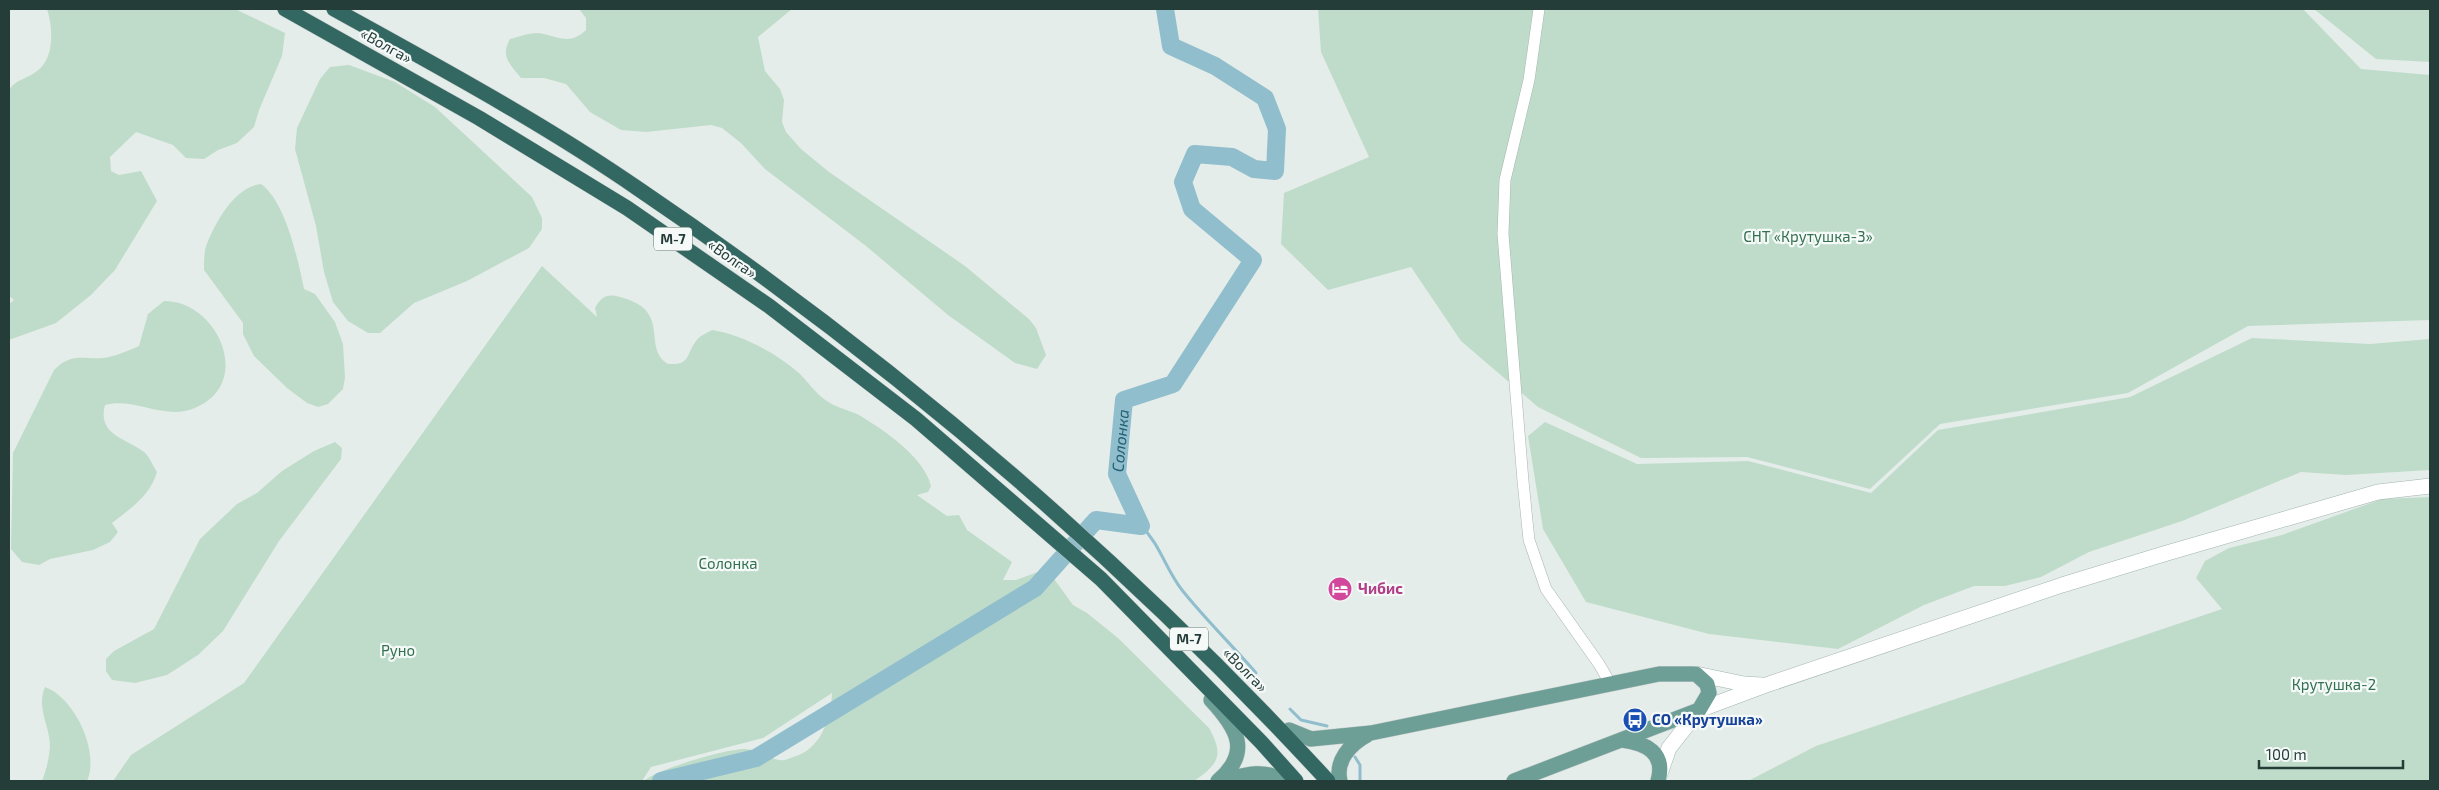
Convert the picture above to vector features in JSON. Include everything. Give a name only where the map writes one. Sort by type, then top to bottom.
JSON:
[{"type":"highway","name":"«Волга»","points":[[285,9],[479,118],[627,208],[769,306],[916,418],[1030,515],[1101,578],[1193,674]]},
{"type":"highway","name":"«Волга»","points":[[334,9],[492,97],[638,188],[781,289],[928,404],[1114,564],[1248,697],[1328,781]]},
{"type":"highway","name":"М-7","points":[[1193,674],[1261,742],[1296,781]]},
{"type":"main road","points":[[1193,674],[1205,694],[1232,726],[1238,741],[1237,753],[1232,768],[1219,781]]},
{"type":"main road","points":[[1289,730],[1311,739],[1371,733],[1659,674],[1696,674],[1707,684],[1709,693],[1699,710],[1514,781]]},
{"type":"main road","points":[[1248,697],[1272,714],[1289,730],[1335,781]]},
{"type":"main road","points":[[1340,781],[1340,770],[1346,752],[1360,739],[1371,733]]},
{"type":"main road","points":[[1621,740],[1634,742],[1652,750],[1656,755],[1659,778]]},
{"type":"main road","points":[[1219,781],[1261,772],[1284,781]]},
{"type":"street","points":[[1539,9],[1529,80],[1505,180],[1503,234],[1529,540],[1546,589],[1599,664],[1610,683]]},
{"type":"street","points":[[1659,778],[1669,748],[1699,710],[1766,685],[2062,585],[2378,492],[2430,486]]},
{"type":"street","points":[[1696,674],[1744,684],[1766,685]]},
{"type":"green space","points":[[47,9],[235,9],[285,33],[282,56],[259,110],[254,127],[237,143],[218,150],[204,159],[186,158],[173,145],[136,132],[110,157],[111,171],[119,175],[141,171],[157,201],[115,270],[91,295],[56,323],[9,340],[9,304],[14,300],[9,296],[9,90],[18,81],[37,71],[47,58],[51,42],[51,24]]},
{"type":"green space","points":[[579,9],[792,9],[758,37],[765,71],[780,89],[784,100],[782,122],[786,132],[801,149],[829,172],[965,266],[1029,319],[1036,328],[1046,355],[1037,369],[1015,363],[948,315],[866,246],[765,169],[741,143],[722,128],[711,125],[646,132],[621,130],[590,112],[566,84],[544,78],[521,78],[506,56],[507,45],[510,39],[537,33],[563,39],[574,38],[586,30],[586,18]]},
{"type":"green space","name":"СНТ «Крутушка-3»","points":[[1318,9],[2303,9],[2361,69],[2430,75],[2430,320],[2248,326],[2128,393],[1940,424],[1870,489],[1747,457],[1641,458],[1538,407],[1461,341],[1411,267],[1328,290],[1281,244],[1284,193],[1369,157],[1321,52]]},
{"type":"green space","points":[[2314,9],[2430,9],[2430,62],[2376,59]]},
{"type":"green space","points":[[349,65],[395,82],[435,107],[532,197],[542,218],[542,229],[529,248],[467,281],[414,303],[380,333],[368,333],[348,321],[333,302],[324,272],[316,226],[295,149],[297,128],[320,79],[330,67]]},
{"type":"green space","points":[[261,184],[270,192],[284,217],[290,232],[304,289],[315,294],[335,322],[343,344],[345,378],[343,389],[328,404],[318,407],[307,403],[287,388],[254,356],[243,334],[243,323],[204,270],[206,246],[220,217],[242,192]]},
{"type":"green space","name":"Руно","points":[[542,266],[597,317],[595,308],[601,300],[609,296],[616,296],[634,302],[645,310],[651,318],[654,328],[656,348],[660,356],[668,364],[684,361],[697,339],[701,336],[712,330],[724,332],[770,352],[791,366],[823,398],[859,415],[891,436],[912,455],[927,475],[931,486],[928,492],[917,495],[947,516],[959,515],[967,530],[1012,562],[1003,580],[1016,580],[1043,570],[1049,572],[1073,605],[1087,613],[1118,638],[1209,728],[1214,737],[1217,752],[1214,764],[1194,781],[644,781],[677,765],[724,752],[746,749],[781,760],[803,753],[811,748],[823,732],[827,722],[832,693],[763,738],[651,767],[642,781],[113,781],[131,755],[244,683]]},
{"type":"green space","points":[[164,301],[183,304],[200,314],[213,328],[222,345],[226,363],[223,381],[213,396],[195,408],[184,411],[161,411],[116,403],[105,405],[105,423],[109,429],[146,454],[157,472],[150,488],[139,501],[112,523],[118,532],[110,542],[93,550],[50,559],[39,565],[22,562],[11,549],[13,453],[54,370],[61,364],[74,358],[109,357],[139,346],[148,314]]},
{"type":"green space","points":[[2252,338],[2370,344],[2430,339],[2430,470],[2346,475],[2301,472],[2182,521],[2089,552],[2041,577],[2005,586],[1974,586],[1924,605],[1838,649],[1709,634],[1586,602],[1543,529],[1528,436],[1545,422],[1637,464],[1748,461],[1871,493],[1938,430],[2130,397]]},
{"type":"green space","points":[[335,442],[342,448],[341,459],[279,541],[223,631],[198,655],[167,675],[135,683],[112,680],[106,671],[106,659],[114,651],[154,629],[200,539],[237,504],[257,493],[282,471],[314,451]]},
{"type":"green space","name":"Крутушка-2","points":[[2430,497],[2430,781],[1748,781],[1816,746],[2222,609],[2196,578],[2205,561],[2229,548],[2282,535],[2382,499]]},
{"type":"green space","points":[[45,687],[56,693],[66,702],[82,727],[90,756],[90,769],[87,781],[42,781],[50,747],[42,703]]},
{"type":"waterway","name":"Солонка","points":[[661,781],[756,758],[1035,588],[1096,520],[1141,526],[1117,474],[1124,400],[1173,384],[1253,260],[1192,209],[1183,182],[1195,154],[1232,157],[1254,169],[1275,171],[1277,129],[1265,98],[1215,66],[1171,46],[1165,9]]},
{"type":"waterway","points":[[1141,526],[1148,533],[1182,590],[1256,673]]},
{"type":"waterway","points":[[1290,709],[1301,720],[1327,726]]},
{"type":"waterway","points":[[1355,757],[1360,765],[1360,781]]},
{"type":"place","name":"Чибис","points":[[1340,589]]},
{"type":"place","name":"СО «Крутушка»","points":[[1635,720]]}]
